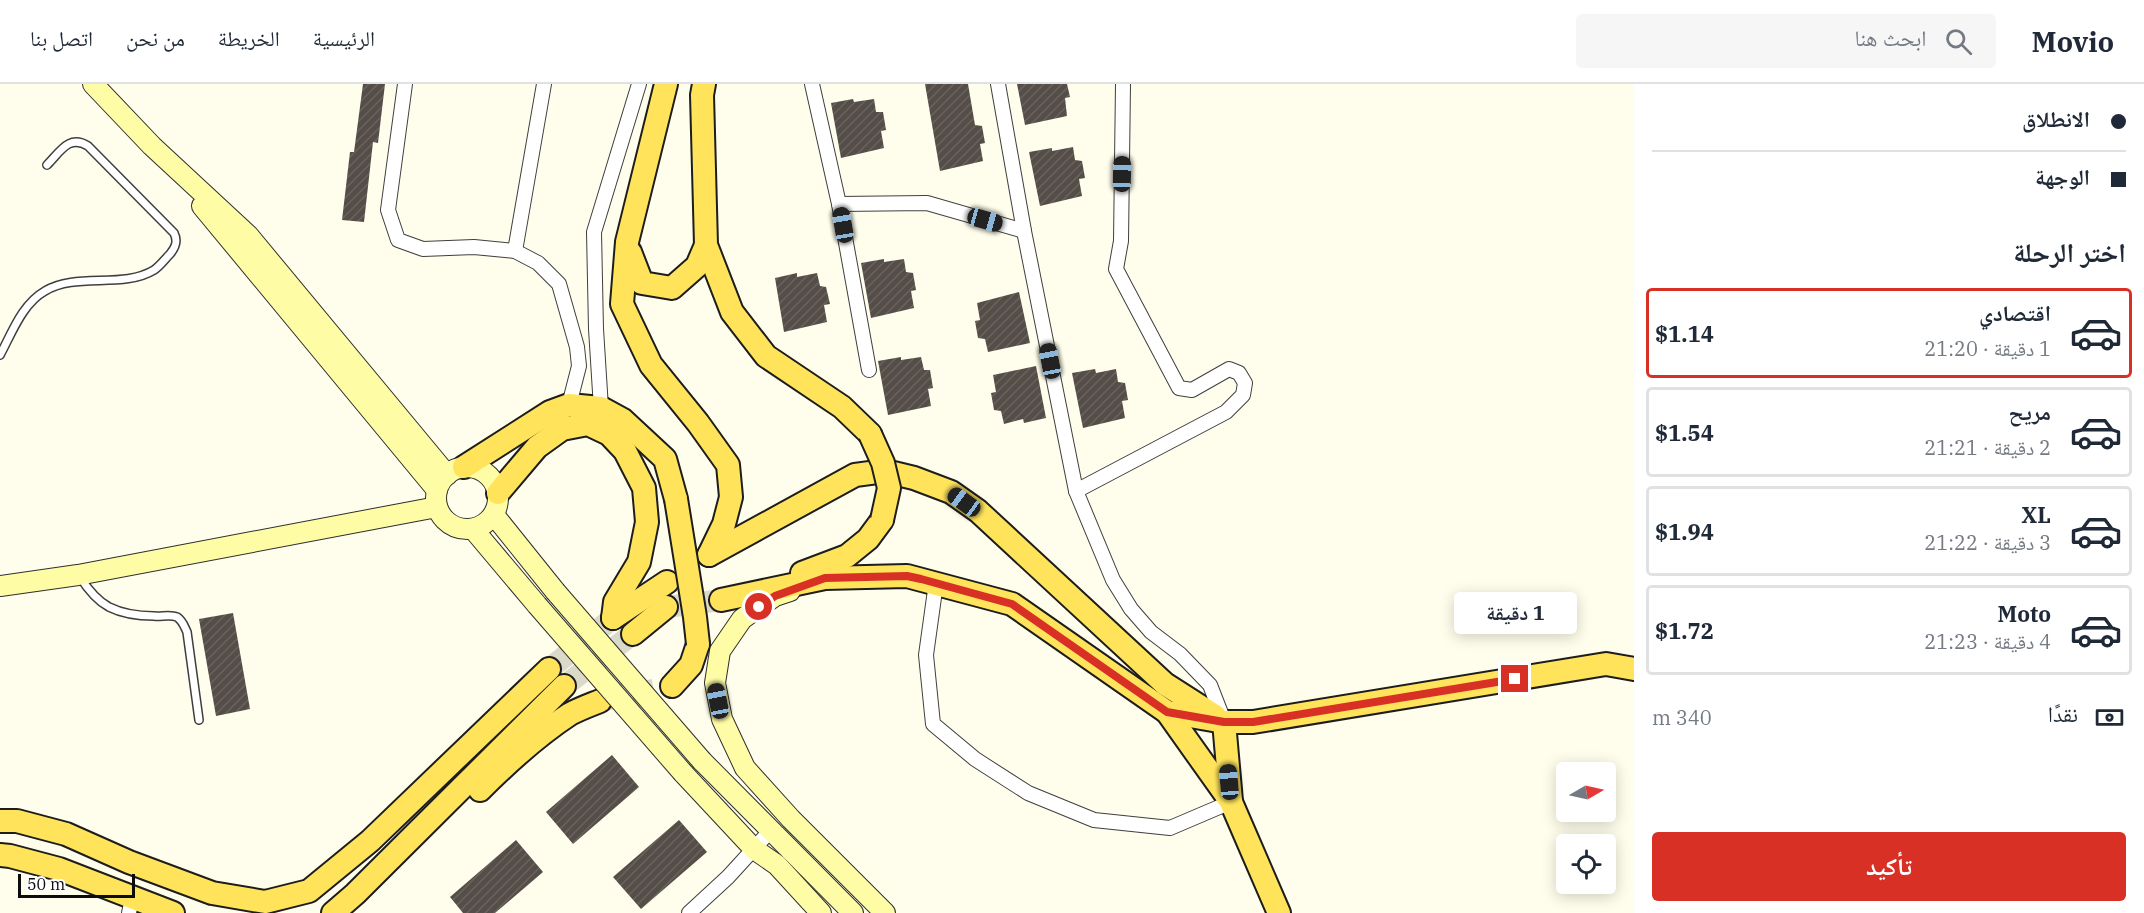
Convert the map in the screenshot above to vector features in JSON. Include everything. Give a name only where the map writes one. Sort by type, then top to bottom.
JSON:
[{"type":"main road","points":[[666,84],[627,242],[622,304],[651,365],[698,423],[728,465],[730,497],[724,524],[709,555],[855,475],[885,471],[914,478],[951,492],[978,512],[1165,684],[1224,722]]},
{"type":"main road","points":[[704,84],[702,95],[706,245],[732,312],[766,356],[842,407],[870,434],[883,463],[889,488],[882,519],[868,539],[847,555],[729,599],[825,578],[907,576],[1012,604],[1167,712],[1231,802],[1279,913]]},
{"type":"main road","points":[[627,242],[642,284],[672,288],[697,266],[706,245]]},
{"type":"main road","points":[[446,484],[550,412],[569,405],[602,408],[622,420],[665,459],[676,499],[698,644],[691,665],[672,686]]},
{"type":"main road","points":[[496,504],[537,447],[562,429],[588,424],[609,434],[625,451],[644,488],[647,522],[639,562],[615,602],[613,618],[667,582]]},
{"type":"main road","points":[[633,634],[666,607]]},
{"type":"main road","points":[[1167,712],[1224,722],[1253,722],[1606,664],[1634,669]]},
{"type":"main road","points":[[0,821],[17,821],[66,834],[129,862],[212,893],[265,902],[309,891],[370,841],[549,669]]},
{"type":"main road","points":[[333,913],[355,894],[564,686]]},
{"type":"main road","points":[[355,894],[418,853],[501,770],[553,727],[572,713],[600,701]]},
{"type":"main road","points":[[1224,722],[1231,802]]},
{"type":"main road","points":[[0,855],[59,869],[131,905],[170,913]]},
{"type":"street","points":[[93,84],[152,146],[248,235],[446,484],[447,522],[464,530],[473,529],[481,526],[496,504]]},
{"type":"street","points":[[405,84],[388,210],[398,240],[423,249],[474,247],[515,251],[538,263],[559,284],[577,347],[579,366],[569,405]]},
{"type":"street","points":[[515,251],[544,84]]},
{"type":"street","points":[[602,408],[596,329],[594,232],[639,84]]},
{"type":"street","points":[[812,84],[839,204],[869,370]]},
{"type":"street","points":[[998,84],[1024,231],[1076,491],[1113,580],[1125,599],[1152,633],[1180,654],[1210,685],[1224,722]]},
{"type":"street","points":[[1076,491],[1226,412],[1243,395],[1245,383],[1239,373],[1229,369],[1192,390],[1179,388],[1116,269],[1121,241],[1123,84]]},
{"type":"street","points":[[839,204],[927,203],[1024,231]]},
{"type":"street","points":[[0,586],[78,575],[446,484],[482,471],[495,484],[496,504],[555,591],[702,761],[854,913]]},
{"type":"street","points":[[473,529],[683,773],[754,849],[777,866],[821,913]]},
{"type":"street","points":[[825,578],[775,596],[742,619],[720,651],[715,683],[722,719],[745,768],[791,819],[885,913]]},
{"type":"street","points":[[936,583],[926,655],[933,724],[975,759],[1028,793],[1094,820],[1170,828],[1231,802]]},
{"type":"street","points":[[689,913],[770,831]]},
{"type":"lane","points":[[0,355],[30,302],[52,286],[85,280],[106,281],[153,271],[176,245],[177,238],[174,233],[80,140],[74,140],[67,145],[47,165]]},
{"type":"lane","points":[[78,575],[90,592],[107,606],[127,614],[156,617],[170,615],[183,623],[199,720]]},
{"type":"building","points":[[363,84],[385,84],[378,143],[373,142],[364,222],[342,220],[350,152],[354,152]]},
{"type":"building","points":[[925,84],[968,84],[975,125],[982,126],[985,143],[980,144],[983,161],[940,171]]},
{"type":"building","points":[[1017,84],[1067,84],[1070,97],[1065,98],[1067,116],[1025,125]]},
{"type":"building","points":[[853,99],[854,102],[874,99],[876,112],[883,112],[886,130],[881,131],[884,148],[841,158],[831,103]]},
{"type":"building","points":[[1073,147],[1075,160],[1082,161],[1085,178],[1079,179],[1082,196],[1040,206],[1029,152]]},
{"type":"building","points":[[884,259],[884,262],[904,259],[906,272],[913,273],[916,290],[911,291],[914,308],[871,318],[861,263]]},
{"type":"building","points":[[797,273],[797,277],[817,273],[820,286],[826,287],[830,304],[824,305],[827,322],[784,332],[775,278]]},
{"type":"building","points":[[1019,292],[1030,343],[988,352],[985,339],[978,338],[975,321],[980,320],[977,303]]},
{"type":"building","points":[[901,357],[901,360],[921,357],[924,370],[930,370],[933,388],[928,389],[931,406],[888,415],[878,361]]},
{"type":"building","points":[[1036,366],[1046,418],[1024,423],[1023,419],[1004,424],[1001,411],[994,410],[991,393],[996,392],[993,375]]},
{"type":"building","points":[[1095,369],[1096,373],[1116,369],[1118,382],[1125,383],[1128,400],[1122,401],[1125,418],[1083,428],[1072,373]]},
{"type":"building","points":[[233,613],[250,709],[216,716],[199,619]]},
{"type":"building","points":[[612,755],[639,787],[573,844],[546,812]]},
{"type":"building","points":[[679,820],[707,852],[641,909],[613,877]]},
{"type":"building","points":[[516,840],[543,872],[495,913],[463,913],[450,897]]},
{"type":"tunnel","points":[[666,607],[721,600]]},
{"type":"tunnel","points":[[549,669],[613,618]]},
{"type":"tunnel","points":[[564,686],[633,634]]},
{"type":"tunnel","points":[[600,701],[672,686]]},
{"type":"route","points":[[759,607],[775,596],[825,578],[907,576],[936,583],[1012,604],[1167,712],[1224,722],[1253,722],[1515,679]]}]
